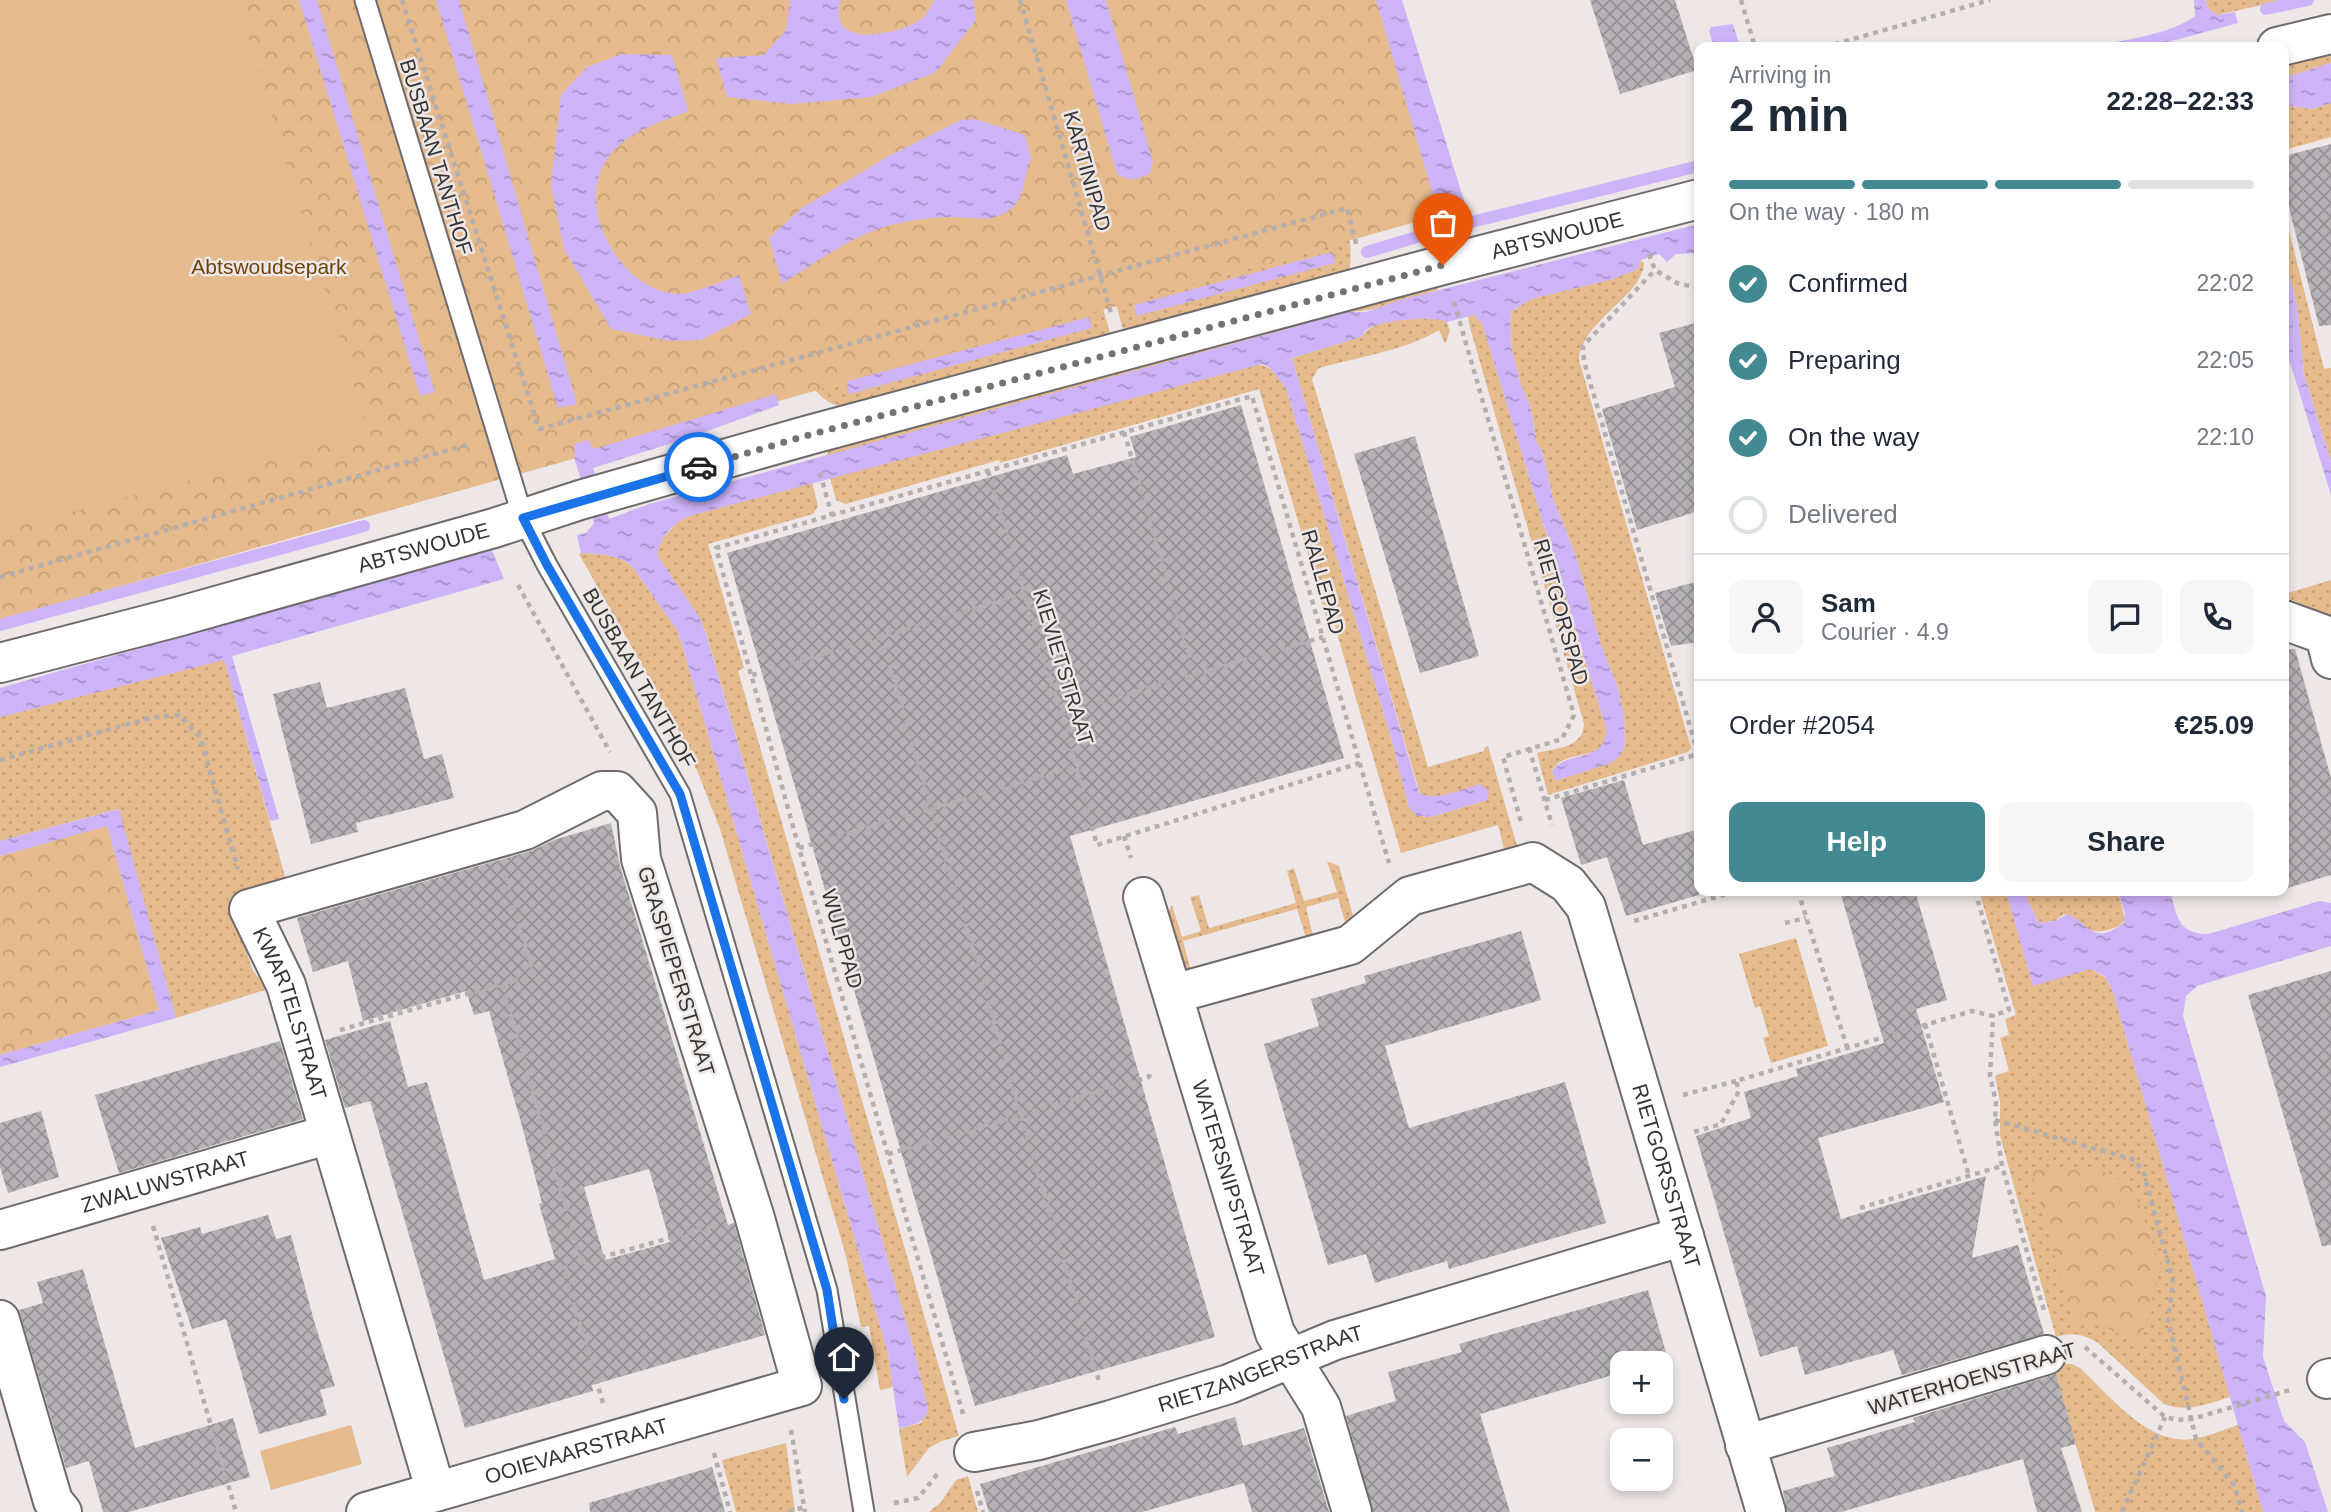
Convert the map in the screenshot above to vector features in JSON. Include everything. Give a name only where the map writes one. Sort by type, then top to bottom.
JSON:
[{"type":"street","points":[[2289,44],[2331,34]]},
{"type":"street","name":"ABTSWOUDE","points":[[0,663],[527,527],[596,496],[809,435],[1694,200]]},
{"type":"street","points":[[2289,622],[2325,635],[2331,659]]},
{"type":"street","name":"KWARTELSTRAAT","points":[[436,1492],[286,985],[249,909],[525,830],[602,791],[617,791]]},
{"type":"street","name":"GRASPIEPERSTRAAT","points":[[617,791],[637,813],[641,859],[754,1215],[794,1389]]},
{"type":"street","points":[[1173,995],[1350,945],[1410,896],[1533,862]]},
{"type":"street","name":"RIETGORSSTRAAT","points":[[1533,862],[1568,884],[1586,907],[1766,1512]]},
{"type":"street","name":"WATERSNIPSTRAAT","points":[[1143,897],[1275,1333],[1321,1406],[1352,1512]]},
{"type":"street","name":"ZWALUWSTRAAT","points":[[0,1230],[330,1134]]},
{"type":"street","name":"RIETZANGERSTRAAT","points":[[974,1452],[1039,1440],[1111,1420],[1229,1384],[1335,1340],[1684,1236]]},
{"type":"street","points":[[0,1320],[54,1501],[62,1512]]},
{"type":"street","name":"WATERHOENSTRAAT","points":[[1745,1445],[2051,1353]]},
{"type":"street","name":"OOIEVAARSTRAAT","points":[[366,1512],[794,1389]]},
{"type":"lane","name":"BUSBAAN TANTHOF","points":[[365,0],[527,527],[680,794],[827,1290],[864,1510]]},
{"type":"path","points":[[402,0],[539,429],[1347,208],[1368,285]]},
{"type":"path","name":"KARTINIPAD","points":[[1020,0],[1122,351]]},
{"type":"path","points":[[1741,0],[1754,42]]},
{"type":"path","points":[[1843,42],[1990,0]]},
{"type":"path","points":[[1650,257],[1655,270],[1677,283],[1694,287]]},
{"type":"path","points":[[1655,270],[1583,346],[1694,740]]},
{"type":"path","name":"RIETGORSPAD","points":[[1462,327],[1574,715],[1562,739],[1503,757],[1533,862]]},
{"type":"path","name":"RALLEPAD","points":[[988,471],[1252,396],[1401,904]]},
{"type":"path","points":[[1124,432],[1195,675]]},
{"type":"path","points":[[0,577],[499,435]]},
{"type":"path","name":"WULPPAD","points":[[974,1452],[799,848],[716,548],[988,471]]},
{"type":"path","name":"KIEVIETSTRAAT","points":[[988,471],[1097,845],[1360,763]]},
{"type":"path","points":[[824,486],[832,516]]},
{"type":"path","points":[[513,576],[609,749],[617,791]]},
{"type":"path","points":[[752,675],[1025,594]]},
{"type":"path","points":[[881,636],[1111,1420]]},
{"type":"path","points":[[1060,715],[1323,637]]},
{"type":"path","points":[[0,760],[150,718],[179,715],[200,737],[249,909]]},
{"type":"path","points":[[1529,748],[1568,884]]},
{"type":"path","points":[[1545,800],[1694,755]]},
{"type":"path","points":[[799,848],[932,811],[1076,766]]},
{"type":"path","points":[[302,1041],[534,975],[494,839]]},
{"type":"path","points":[[1594,933],[1720,896]]},
{"type":"path","points":[[1799,896],[1847,1047]]},
{"type":"path","points":[[1646,1105],[1972,1011],[1993,1016],[2009,1010],[1976,896]]},
{"type":"path","points":[[1786,923],[1806,918]]},
{"type":"path","points":[[502,985],[582,1263]]},
{"type":"path","points":[[1993,1016],[1990,1076],[1996,1102],[1995,1120],[2002,1166],[2051,1353]]},
{"type":"path","points":[[1925,1024],[1969,1176]]},
{"type":"path","points":[[888,1154],[1149,1077],[1153,1061],[1189,1051]]},
{"type":"path","points":[[1657,1143],[1721,1124],[1739,1091],[1736,1081]]},
{"type":"path","points":[[1995,1120],[2135,1160],[2144,1174],[2173,1281],[2168,1321],[2196,1439],[2234,1485],[2242,1512]]},
{"type":"path","points":[[1860,1208],[2002,1166]]},
{"type":"path","points":[[142,1188],[236,1512]]},
{"type":"path","points":[[615,1441],[563,1268],[754,1215]]},
{"type":"path","name":"WATERHOENSTRAAT","points":[[2051,1353],[2080,1346],[2089,1348],[2165,1417]]},
{"type":"path","points":[[2122,1512],[2165,1417],[2192,1419],[2319,1381]]},
{"type":"path","points":[[788,1512],[804,1510],[794,1389]]},
{"type":"path","points":[[703,1416],[730,1512]]},
{"type":"path","points":[[864,1510],[918,1498],[948,1459],[974,1452]]},
{"type":"green space","name":"Abtswoudsepark","points":[[0,0],[1388,0],[1451,212],[0,620]]},
{"type":"green space","points":[[0,0],[237,0],[368,433],[0,531]]},
{"type":"green space","points":[[2205,0],[2284,0],[2217,15],[2209,9]]},
{"type":"green space","points":[[2331,45],[2331,63],[2289,76],[2289,56]]},
{"type":"green space","points":[[2331,103],[2331,137],[2289,149],[2289,106],[2312,109]]},
{"type":"green space","points":[[1348,231],[1350,268],[1344,273],[1124,333],[1109,279]]},
{"type":"green space","points":[[2289,231],[2324,369],[2331,368],[2331,462],[2304,374],[2297,305],[2289,275]]},
{"type":"green space","points":[[1641,260],[1644,263],[1641,275],[1590,333],[1582,346],[1579,360],[1691,748],[1688,752],[1548,795],[1537,753],[1574,742],[1579,738],[1584,724],[1468,316],[1474,315],[1482,323],[1606,728],[1602,746],[1597,750],[1567,758],[1556,765],[1552,771],[1556,781],[1625,745],[1624,716],[1618,688],[1601,645],[1577,559],[1553,498],[1543,453],[1537,443],[1530,405],[1521,385],[1512,350],[1512,311],[1531,299],[1612,279],[1638,269]]},
{"type":"green space","points":[[1436,281],[1438,290],[1394,304],[1349,312],[827,456],[828,443]]},
{"type":"green space","points":[[1096,285],[1111,336],[842,407],[824,398],[810,384]]},
{"type":"green space","points":[[1439,318],[1447,322],[1450,331],[1445,344],[1439,330],[1396,348],[1319,368],[1312,379],[1428,767],[1484,751],[1488,746],[1518,849],[1505,853],[1498,825],[1401,853],[1334,623],[1328,623],[1259,389],[846,504],[836,500],[830,478],[1253,365],[1269,368],[1286,388],[1392,741],[1409,808],[1423,817],[1431,817],[1487,800],[1480,785],[1441,796],[1420,794],[1292,358],[1361,337],[1367,330],[1386,322]]},
{"type":"green space","points":[[812,482],[818,506],[813,514],[708,544],[744,668],[738,671],[959,1436],[929,1448],[907,1477],[899,1429],[921,1423],[928,1409],[915,1353],[707,636],[700,618],[658,557],[657,549],[681,518]]},
{"type":"green space","points":[[579,554],[601,554],[631,565],[678,631],[888,1353],[893,1387],[880,1390],[869,1326],[861,1327],[846,1256],[720,829],[674,722]]},
{"type":"green space","points":[[2331,580],[2331,616],[2289,599],[2289,593]]},
{"type":"green space","points":[[224,659],[286,880],[229,899],[253,971],[268,989],[176,1018],[118,809],[0,841],[0,717]]},
{"type":"green space","points":[[107,825],[159,1010],[0,1055],[0,856]]},
{"type":"green space","points":[[1327,861],[1339,866],[1353,916],[1347,928],[1338,898],[1306,907],[1313,936],[1306,938],[1297,909],[1183,941],[1191,971],[1180,963],[1166,915],[1172,905],[1182,937],[1201,931],[1190,897],[1199,895],[1209,928],[1296,903],[1287,871],[1294,868],[1304,901],[1337,892]]},
{"type":"green space","points":[[1980,896],[2007,896],[2033,985],[2091,969],[2106,978],[2113,992],[2230,1397],[2189,1408],[2172,1407],[2164,1404],[2097,1342],[2077,1335],[2056,1337],[2000,1136],[2000,1101],[1995,1076],[2009,1071],[2000,1038],[2009,1035],[2005,1019],[2016,1015]]},
{"type":"green space","points":[[2026,896],[2119,896],[2125,919],[2118,926],[2103,931],[2086,929],[2064,914],[2055,921],[2039,923]]},
{"type":"green space","points":[[1796,938],[1828,1046],[1771,1063],[1763,1038],[1769,1036],[1760,1006],[1755,1008],[1739,954]]},
{"type":"green space","points":[[2095,1167],[2133,1187],[2161,1267],[2140,1344],[2103,1326],[2074,1325],[2030,1168]]},
{"type":"green space","points":[[2064,1364],[2080,1368],[2130,1416],[2160,1435],[2191,1439],[2238,1425],[2263,1512],[2095,1512],[2054,1368]]},
{"type":"green space","points":[[351,1425],[362,1464],[271,1490],[260,1451]]},
{"type":"green space","points":[[786,1443],[795,1512],[736,1512],[722,1460]]},
{"type":"green space","points":[[968,1476],[978,1512],[929,1512],[941,1502],[956,1480]]},
{"type":"water","points":[[299,0],[317,0],[435,392],[420,396]]},
{"type":"water","points":[[436,0],[459,0],[577,404],[558,408]]},
{"type":"water","points":[[790,0],[841,0],[839,14],[843,26],[861,34],[886,33],[909,26],[923,18],[934,0],[973,0],[976,20],[935,73],[871,97],[792,104],[727,97],[716,58],[764,55],[786,30]]},
{"type":"water","points":[[1066,0],[1106,0],[1153,162],[1150,173],[1141,178],[1129,179],[1117,174]]},
{"type":"water","points":[[1376,0],[1402,0],[1470,220],[1443,229]]},
{"type":"water","points":[[2194,0],[2205,0],[2209,9],[2217,15],[2235,12],[2238,23],[2168,42],[2116,42],[2173,28],[2195,16]]},
{"type":"water","points":[[1733,24],[1738,42],[1712,42],[1709,31],[1711,27]]},
{"type":"water","points":[[622,54],[672,55],[688,111],[636,133],[610,155],[599,175],[596,197],[599,219],[620,261],[637,278],[656,289],[683,294],[739,275],[751,314],[701,340],[670,341],[611,329],[564,249],[551,185],[561,95],[587,67]]},
{"type":"water","points":[[2331,63],[2331,103],[2312,109],[2289,106],[2289,76]]},
{"type":"water","points":[[975,119],[1025,135],[1031,159],[1021,194],[1014,206],[994,217],[927,218],[862,235],[782,284],[769,238],[802,208],[887,157],[961,120]]},
{"type":"water","points":[[1694,225],[1694,253],[1676,254],[1667,262],[1659,254],[1641,260],[1638,269],[1613,279],[1531,299],[1512,311],[1512,350],[1521,385],[1530,405],[1537,443],[1543,453],[1553,498],[1577,559],[1601,645],[1618,688],[1624,716],[1625,745],[1619,757],[1611,763],[1555,781],[1552,771],[1567,760],[1600,747],[1605,740],[1606,728],[1482,323],[1474,315],[1447,322],[1420,319],[1384,323],[1367,330],[1361,337],[1292,358],[1419,793],[1441,795],[1480,784],[1489,791],[1487,800],[1431,817],[1418,816],[1409,808],[1392,741],[1286,388],[1270,368],[1262,364],[693,515],[674,525],[661,543],[658,557],[700,618],[707,637],[915,1353],[928,1409],[924,1418],[913,1425],[899,1429],[888,1353],[678,631],[631,565],[601,554],[581,553],[580,550],[501,571],[504,579],[232,656],[279,819],[270,821],[224,660],[0,717],[0,688],[491,548],[496,557],[586,533],[594,523],[574,457],[575,444],[588,440],[594,449],[776,394],[779,405],[593,468],[609,519],[649,504],[1349,312],[1366,312],[1400,300]]},
{"type":"water","points":[[1332,252],[1335,263],[1137,316],[1134,305]]},
{"type":"water","points":[[2289,275],[2297,305],[2304,374],[2331,462],[2331,495],[2289,359]]},
{"type":"water","points":[[1089,317],[1092,328],[849,394],[847,388],[848,381]]},
{"type":"water","points":[[119,809],[176,1018],[0,1067],[0,1055],[159,1010],[107,826],[0,856],[0,841]]},
{"type":"water","points":[[2007,896],[2026,896],[2039,923],[2055,921],[2068,914],[2099,933],[2114,930],[2124,923],[2125,914],[2120,896],[2171,896],[2184,927],[2190,931],[2208,934],[2320,901],[2331,903],[2331,946],[2197,986],[2186,996],[2183,1016],[2266,1296],[2263,1357],[2284,1421],[2305,1442],[2328,1512],[2263,1512],[2113,992],[2106,977],[2091,969],[2033,986]]},
{"type":"pier","points":[[576,532],[581,553],[506,573],[508,578],[504,579],[491,548],[495,547],[497,553]]},
{"type":"building","points":[[1590,0],[1675,0],[1694,60],[1694,71],[1620,94]]},
{"type":"building","points":[[2331,144],[2331,325],[2319,326],[2289,208],[2289,155]]},
{"type":"building","points":[[1694,323],[1694,513],[1637,530],[1602,409],[1675,387],[1659,333]]},
{"type":"building","points":[[1241,405],[1344,758],[1070,836],[1215,1337],[975,1406],[727,553],[1067,455],[1073,474],[1136,457],[1130,437]]},
{"type":"building","points":[[1415,436],[1479,656],[1420,673],[1354,454]]},
{"type":"building","points":[[1694,582],[1694,643],[1671,646],[1655,593]]},
{"type":"building","points":[[2295,649],[2331,778],[2331,875],[2289,888],[2289,650]]},
{"type":"building","points":[[320,682],[327,708],[405,688],[424,759],[442,754],[454,798],[356,823],[358,832],[311,844],[273,694]]},
{"type":"building","points":[[1624,780],[1643,845],[1694,830],[1696,896],[1626,916],[1607,857],[1581,865],[1561,798]]},
{"type":"building","points":[[611,823],[620,866],[728,1225],[734,1223],[765,1335],[592,1385],[593,1391],[465,1428],[370,1101],[345,1108],[325,1040],[390,1021],[408,1087],[427,1082],[484,1280],[555,1259],[539,1204],[542,1203],[522,1126],[489,1011],[474,1015],[466,991],[363,1021],[348,961],[313,972],[297,918],[531,851],[554,840]],"holes":[[[649,1169],[670,1242],[605,1260],[584,1187]]]},
{"type":"building","points":[[1841,896],[1916,896],[1947,1000],[1916,1009],[1944,1102],[1818,1138],[1841,1219],[1986,1176],[1972,1258],[2018,1245],[2044,1334],[1902,1375],[1893,1350],[1805,1375],[1797,1346],[1760,1357],[1696,1136],[1751,1118],[1744,1092],[1798,1076],[1796,1069],[1884,1043]]},
{"type":"building","points":[[1521,931],[1541,1000],[1385,1046],[1409,1128],[1565,1082],[1606,1223],[1449,1269],[1447,1261],[1375,1283],[1366,1254],[1328,1265],[1264,1044],[1319,1026],[1311,999],[1366,983],[1364,976]]},
{"type":"building","points":[[2331,971],[2331,1245],[2322,1246],[2248,995]]},
{"type":"building","points":[[280,1041],[303,1119],[119,1173],[95,1095]]},
{"type":"building","points":[[41,1111],[59,1177],[8,1193],[0,1167],[0,1123]]},
{"type":"building","points":[[268,1215],[276,1239],[291,1235],[335,1386],[320,1390],[327,1415],[259,1434],[226,1319],[192,1329],[161,1238],[200,1227],[202,1234]]},
{"type":"building","points":[[83,1269],[135,1448],[233,1418],[250,1477],[129,1512],[103,1512],[89,1461],[66,1468],[19,1310],[43,1303],[37,1282]]},
{"type":"building","points":[[1648,1290],[1666,1351],[1610,1351],[1610,1376],[1480,1414],[1510,1512],[1373,1512],[1346,1416],[1396,1401],[1388,1372],[1462,1352],[1459,1344]]},
{"type":"building","points":[[2056,1374],[2076,1444],[2061,1448],[2082,1512],[2037,1512],[2023,1459],[1841,1512],[1787,1512],[1783,1491],[1835,1476],[1827,1448],[1915,1422],[1913,1418]]},
{"type":"building","points":[[1235,1417],[1243,1446],[1304,1428],[1329,1512],[1252,1512],[1244,1483],[1142,1512],[989,1512],[980,1484],[1175,1427],[1178,1434]]},
{"type":"building","points":[[712,1467],[725,1512],[590,1512],[589,1503]]},
{"type":"waterway","points":[[2266,9],[2308,0]]},
{"type":"waterway","points":[[1367,252],[1443,229],[1694,167]]},
{"type":"waterway","points":[[0,625],[364,526]]},
{"type":"way so far","points":[[699,467],[1443,265]]},
{"type":"route","points":[[699,467],[523,518],[547,565],[680,794],[827,1290],[844,1399]]}]
